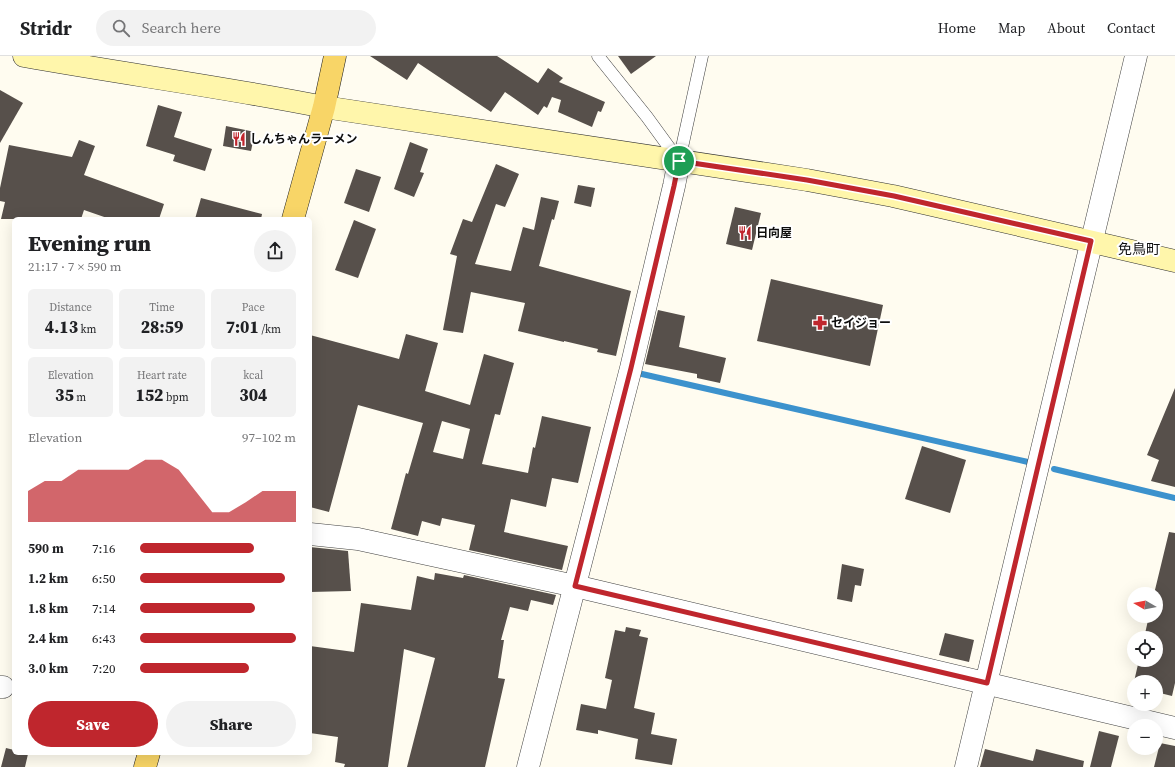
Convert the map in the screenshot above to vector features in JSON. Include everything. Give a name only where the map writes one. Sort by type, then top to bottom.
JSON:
[{"type":"main road","points":[[294,217],[324,107],[335,56]]},
{"type":"main road","points":[[145,767],[148,755]]},
{"type":"street","points":[[24,56],[98,70],[266,95],[324,107],[807,180],[894,196],[1175,261]]},
{"type":"street","points":[[966,767],[1136,56]]},
{"type":"street","points":[[528,767],[631,368],[679,161]]},
{"type":"street","points":[[312,534],[358,539],[575,586],[1175,728]]},
{"type":"lane","points":[[598,56],[647,117],[679,161]]},
{"type":"lane","points":[[679,161],[702,56]]},
{"type":"building","points":[[370,56],[497,56],[538,83],[548,68],[563,78],[559,82],[605,102],[601,112],[598,111],[592,127],[558,112],[561,100],[552,97],[547,108],[544,106],[538,115],[505,92],[491,112],[418,63],[407,80]]},
{"type":"building","points":[[618,56],[656,56],[631,74]]},
{"type":"building","points":[[0,90],[23,103],[0,143]]},
{"type":"building","points":[[158,105],[182,112],[174,137],[212,149],[205,171],[173,161],[175,155],[146,146]]},
{"type":"building","name":"しんちゃんラーメン","points":[[226,126],[255,132],[251,151],[223,146]]},
{"type":"building","points":[[79,140],[95,146],[84,175],[164,204],[160,217],[104,217],[84,210],[82,217],[12,217],[12,219],[1,219],[5,202],[0,201],[0,188],[9,145],[72,157]]},
{"type":"building","points":[[410,142],[428,149],[420,172],[424,173],[414,197],[394,189]]},
{"type":"building","points":[[496,164],[519,174],[505,207],[496,204],[475,264],[511,271],[523,227],[534,230],[541,197],[559,201],[554,220],[552,219],[539,266],[631,291],[616,356],[597,352],[598,349],[518,331],[525,303],[471,292],[463,333],[443,330],[457,256],[450,254],[463,219],[472,222]]},
{"type":"building","points":[[356,169],[381,177],[369,212],[344,203]]},
{"type":"building","points":[[578,185],[595,188],[591,207],[574,203]]},
{"type":"building","points":[[201,198],[262,214],[261,217],[196,217]]},
{"type":"building","points":[[735,207],[761,213],[752,250],[726,244]]},
{"type":"building","points":[[354,220],[376,229],[358,278],[335,270]]},
{"type":"building","name":"セイジョー","points":[[771,279],[883,305],[870,366],[757,341]]},
{"type":"building","points":[[658,310],[685,316],[679,347],[726,358],[720,383],[697,378],[697,374],[645,364]]},
{"type":"building","points":[[406,334],[438,343],[425,391],[470,405],[484,354],[514,363],[500,415],[495,414],[482,464],[528,473],[533,447],[535,448],[542,416],[591,427],[578,483],[552,478],[546,507],[511,499],[504,532],[568,546],[562,570],[469,550],[475,525],[442,518],[440,526],[422,521],[418,536],[391,529],[406,473],[408,474],[423,423],[358,405],[329,512],[312,508],[312,336],[399,359]],"holes":[[[442,421],[470,429],[463,459],[433,452]]]},
{"type":"building","points":[[1175,388],[1175,487],[1151,481],[1159,460],[1147,455]]},
{"type":"building","points":[[922,446],[966,460],[950,513],[905,499]]},
{"type":"building","points":[[1169,532],[1175,533],[1175,683],[1172,696],[1163,694],[1163,675],[1136,675],[1137,667],[1163,667],[1163,631],[1146,631],[1147,623],[1163,623],[1163,587],[1156,587]]},
{"type":"building","points":[[312,547],[348,551],[351,591],[312,592]]},
{"type":"building","points":[[842,564],[864,569],[861,586],[855,585],[852,602],[837,599]]},
{"type":"building","points":[[435,573],[463,578],[464,575],[556,595],[553,605],[531,600],[528,611],[510,607],[501,640],[504,640],[498,678],[505,679],[485,767],[407,767],[435,658],[404,649],[388,767],[344,767],[345,764],[335,762],[338,737],[312,733],[312,646],[354,652],[361,603],[411,610],[417,576],[434,580]]},
{"type":"building","points":[[626,627],[641,630],[639,636],[648,638],[634,708],[655,713],[651,734],[677,739],[672,765],[635,759],[638,739],[598,730],[598,734],[576,730],[581,704],[606,709],[612,680],[605,678],[615,630],[625,632]]},
{"type":"building","points":[[945,633],[974,640],[969,662],[939,655]]},
{"type":"building","points":[[1099,731],[1119,736],[1111,767],[1090,767]]},
{"type":"building","points":[[1163,744],[1175,746],[1175,767],[1154,767],[1157,755],[1163,755]]},
{"type":"building","points":[[6,748],[12,750],[12,755],[28,755],[25,767],[1,767]]},
{"type":"building","points":[[985,749],[1033,761],[1036,749],[1084,761],[1083,767],[980,767]]},
{"type":"waterway","points":[[642,374],[1028,462]]},
{"type":"waterway","points":[[1054,469],[1175,498]]},
{"type":"place","name":"しんちゃんラーメン","points":[[239,139]]},
{"type":"place","name":"日向屋","points":[[745,233]]},
{"type":"place","name":"セイジョー","points":[[820,323]]},
{"type":"district","name":"免鳥町","points":[[1139,249]]},
{"type":"route","points":[[679,161],[807,180],[894,196],[1091,241],[987,683],[575,586],[631,368],[679,161]]}]
